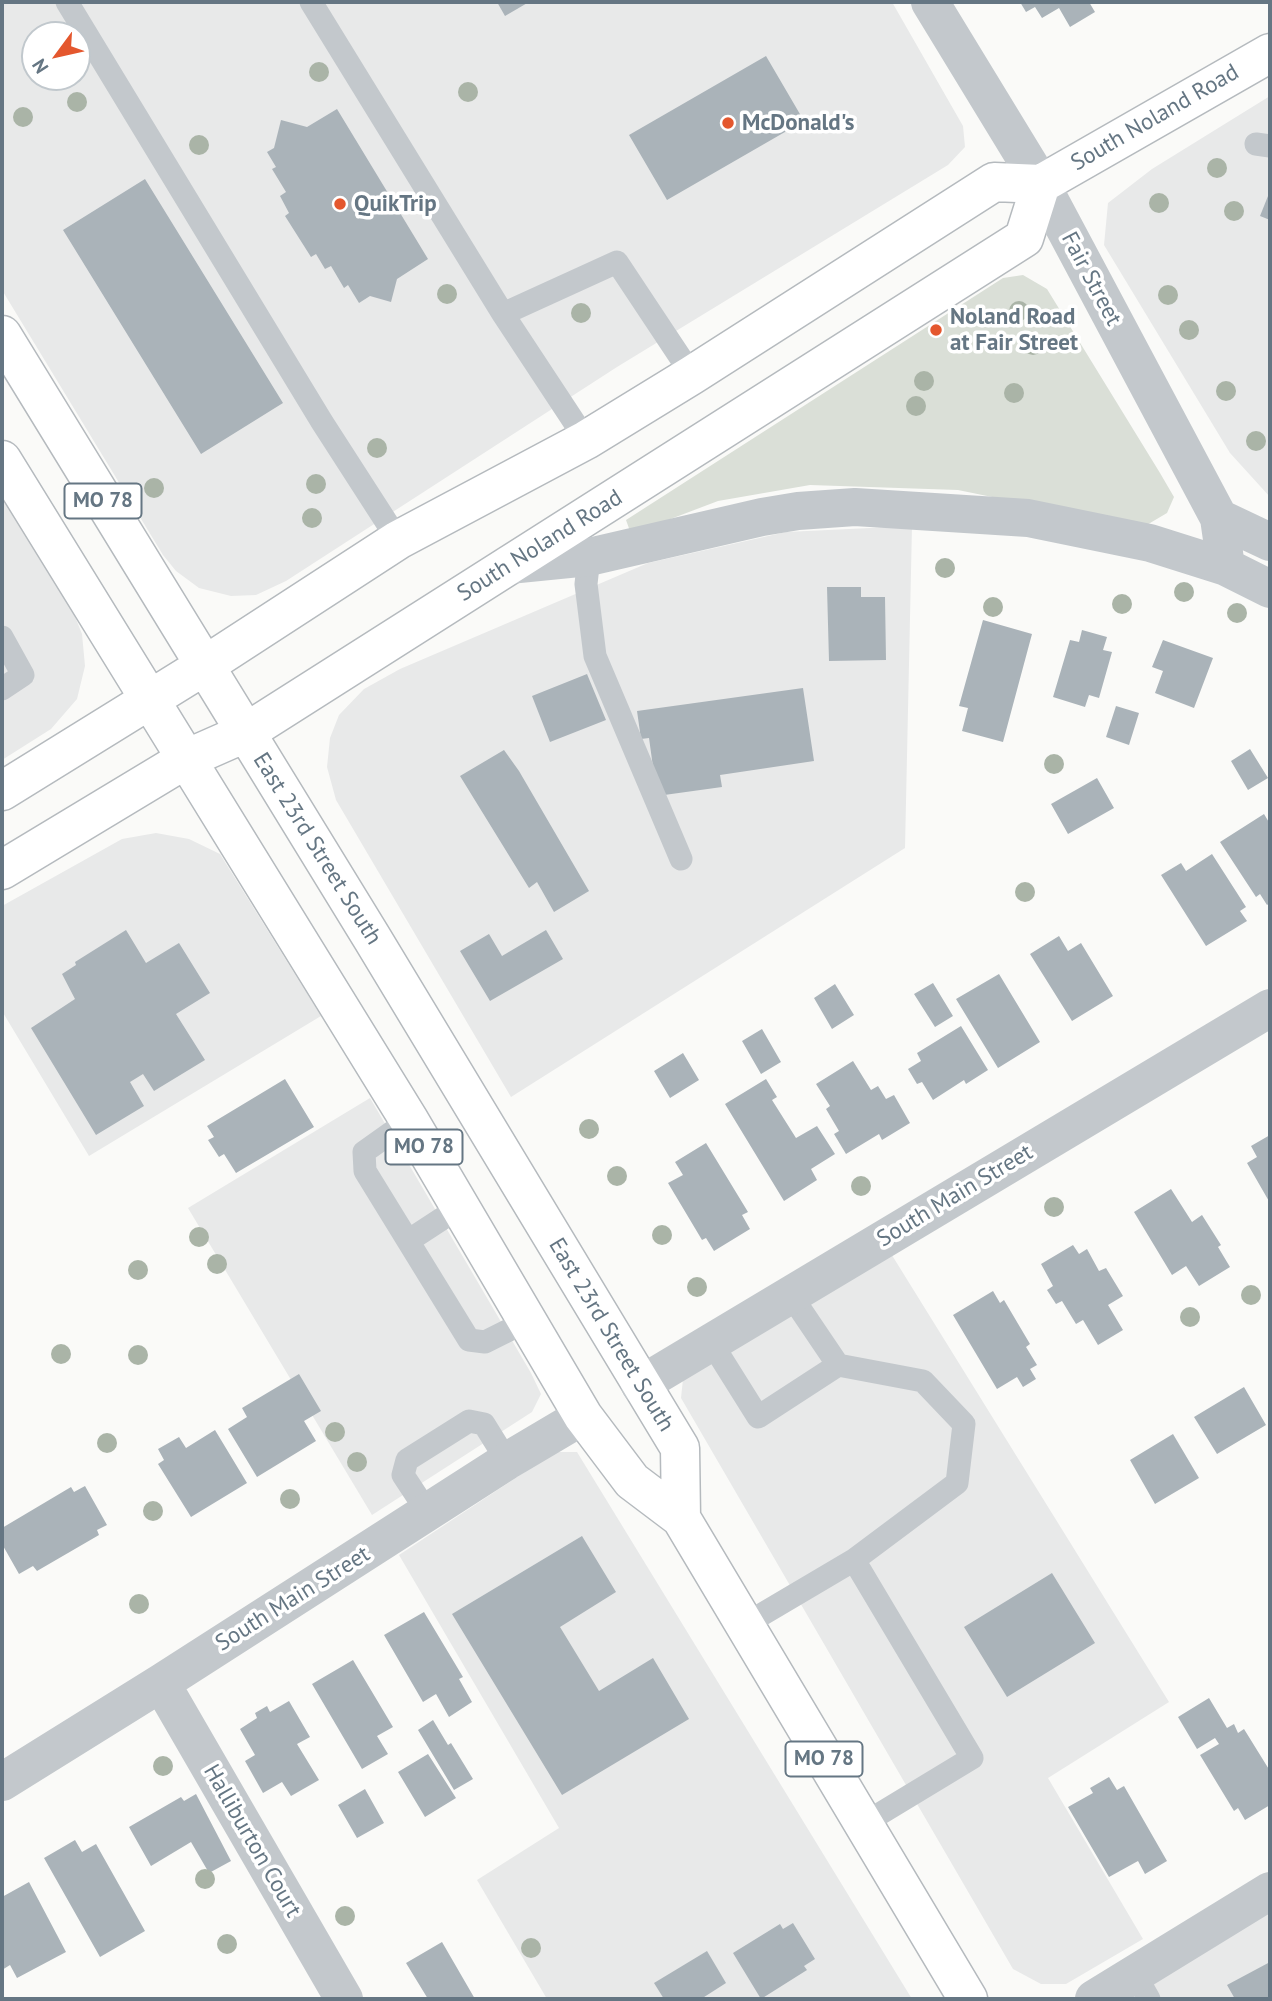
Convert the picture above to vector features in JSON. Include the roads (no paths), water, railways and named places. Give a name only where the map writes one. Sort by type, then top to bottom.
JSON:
[{"type":"main road","name":"South Noland Road","points":[[2,870],[186,759],[246,733],[1024,238],[1041,184],[1270,53]]},
{"type":"main road","points":[[4,784],[204,666],[398,540],[586,440],[994,182],[1041,184]]},
{"type":"main road","name":"East 23rd Street South","points":[[2,335],[680,1448],[681,1518]]},
{"type":"main road","name":"MO 78","points":[[3,463],[409,1120],[583,1416],[632,1481],[681,1518],[968,1999]]},
{"type":"street","name":"Fair Street","points":[[930,2],[1041,184],[1219,518],[1226,566]]},
{"type":"street","points":[[509,565],[589,557],[762,517],[798,511],[855,507],[1028,518],[1150,543],[1226,566],[1270,589]]},
{"type":"street","points":[[1219,518],[1270,542]]},
{"type":"street","name":"South Main Street","points":[[640,1385],[1270,1008]]},
{"type":"street","name":"South Main Street","points":[[2,1782],[507,1461],[583,1416]]},
{"type":"street","name":"Halliburton Court","points":[[161,1683],[344,1999]]},
{"type":"street","points":[[1094,1999],[1142,1987],[1270,1892]]},
{"type":"lane","points":[[67,2],[322,422],[398,540]]},
{"type":"lane","points":[[311,2],[503,314],[586,440]]},
{"type":"lane","points":[[503,314],[617,262],[692,375]]},
{"type":"lane","points":[[589,557],[586,584],[595,656],[681,859]]},
{"type":"lane","points":[[2,637],[23,675],[2,689]]},
{"type":"lane","points":[[409,1120],[364,1152],[365,1171],[469,1340],[485,1342],[527,1321]]},
{"type":"lane","points":[[408,1241],[460,1207]]},
{"type":"lane","points":[[790,1294],[838,1365]]},
{"type":"lane","points":[[711,1342],[758,1418],[838,1365],[923,1381],[964,1424],[957,1483],[854,1559],[744,1625]]},
{"type":"lane","points":[[428,1513],[403,1475],[407,1461],[469,1421],[484,1424],[507,1461]]},
{"type":"lane","points":[[854,1559],[972,1758],[863,1824]]},
{"type":"place","name":"McDonald's","points":[[728,123]]},
{"type":"place","name":"QuikTrip","points":[[340,204]]},
{"type":"place","name":"Noland Road at Fair Street","points":[[936,330]]}]
